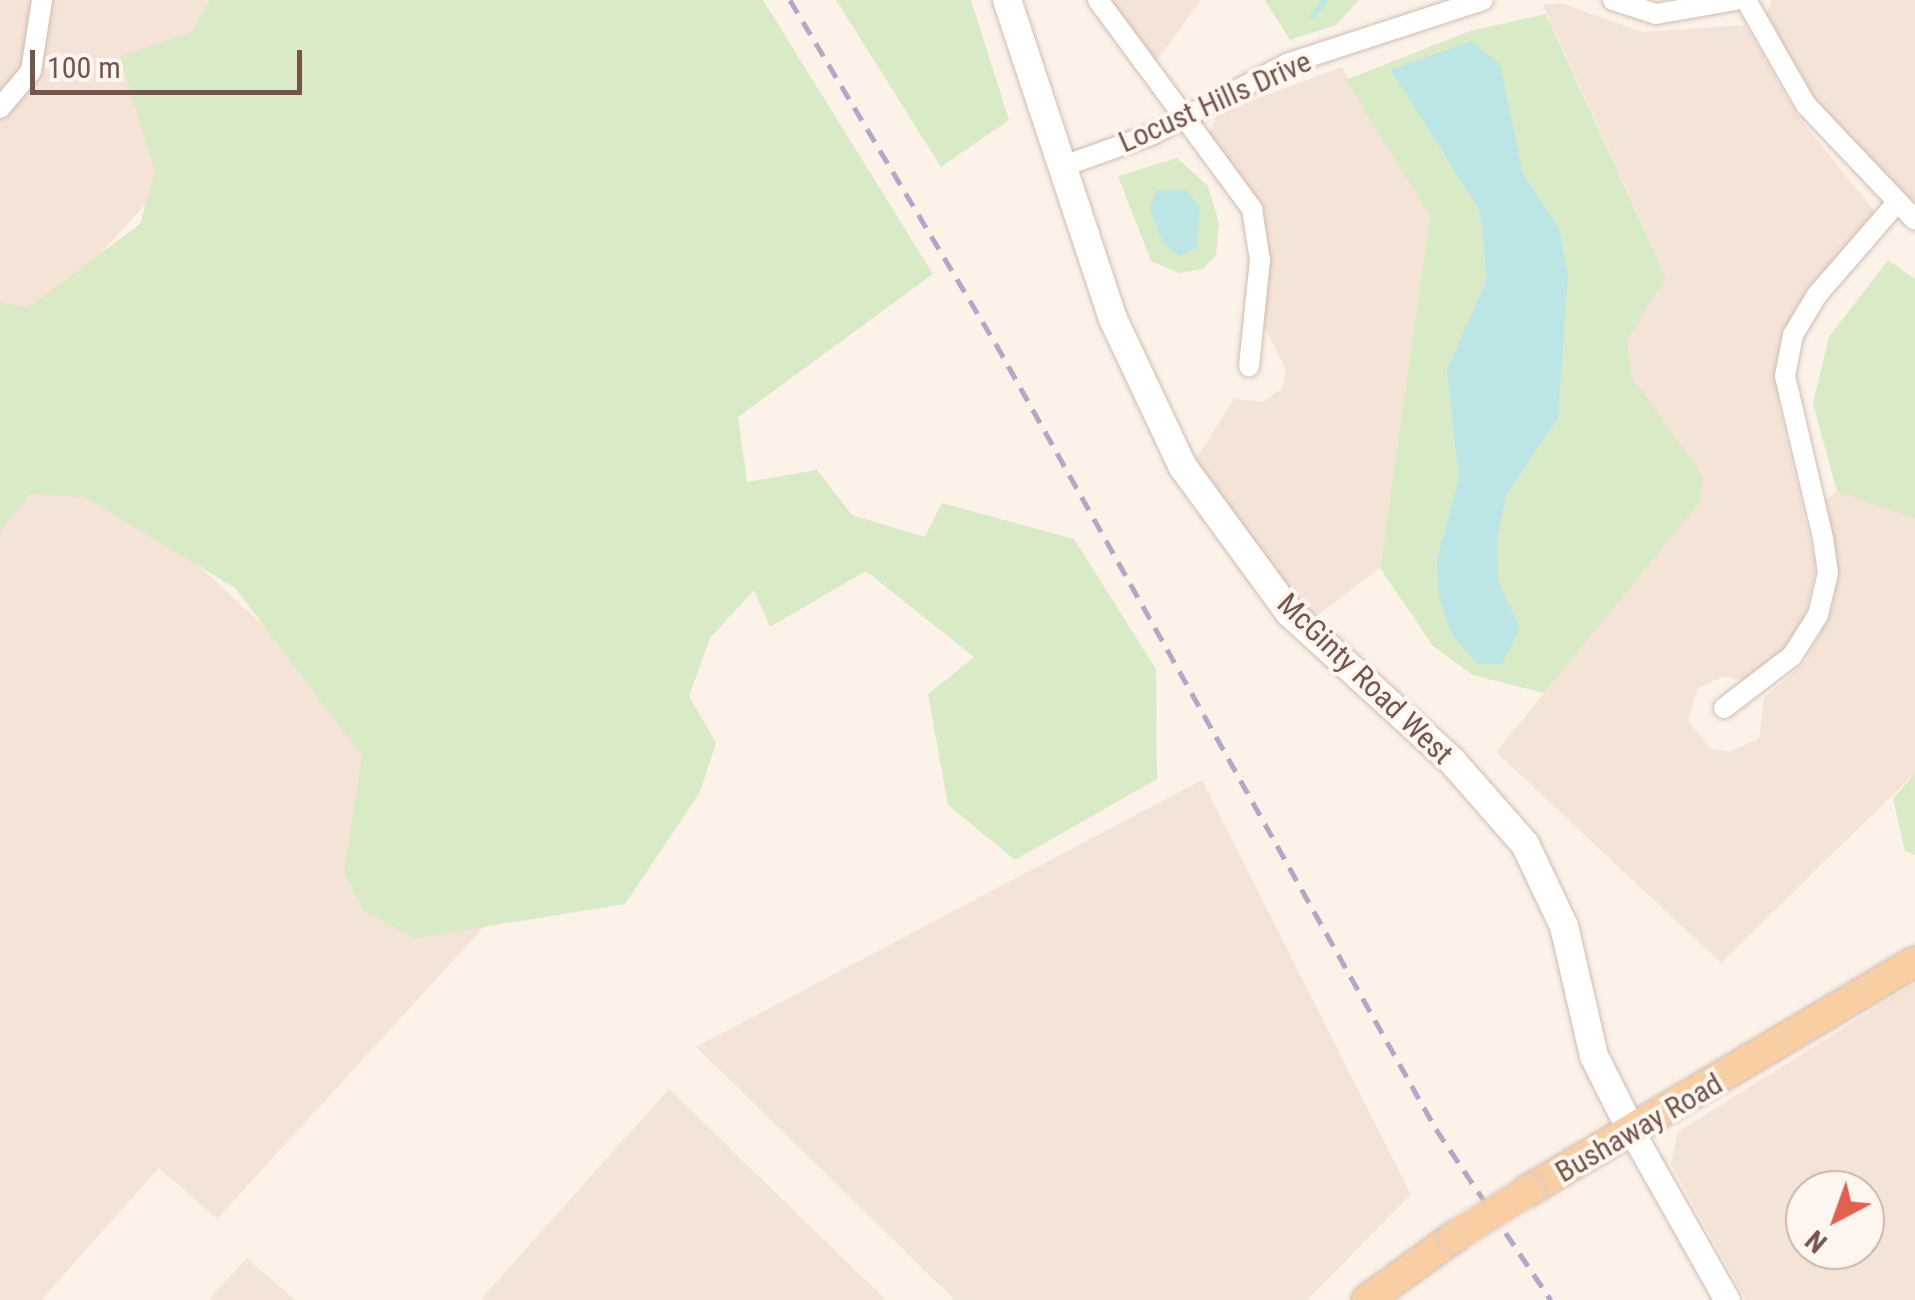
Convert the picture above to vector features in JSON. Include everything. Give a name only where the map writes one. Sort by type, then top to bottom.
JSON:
[{"type":"main road","name":"McGinty Road West","points":[[1007,0],[1061,167],[1156,416],[1228,536],[1290,613],[1506,819],[1555,900],[1582,1018],[1632,1132]]},
{"type":"main road","name":"Bushaway Road","points":[[1367,1300],[1454,1236],[1915,962]]},
{"type":"street","points":[[0,108],[31,71],[42,0]]},
{"type":"street","points":[[1098,0],[1252,209],[1260,260],[1249,366]]},
{"type":"street","name":"Locust Hills Drive","points":[[1061,167],[1185,114],[1287,64],[1482,0]]},
{"type":"street","points":[[1613,0],[1656,14],[1736,0]]},
{"type":"street","points":[[1746,0],[1806,106],[1895,205],[1915,220]]},
{"type":"street","points":[[1724,708],[1792,656],[1818,615],[1828,574],[1785,376],[1793,335],[1817,296],[1895,205]]},
{"type":"street","points":[[1632,1132],[1726,1300]]},
{"type":"shaded area","points":[[0,0],[216,0],[204,141],[0,362]]},
{"type":"shaded area","points":[[1105,0],[1201,0],[1155,63]]},
{"type":"shaded area","points":[[1772,0],[1915,0],[1915,214],[1811,101],[1764,19]]},
{"type":"shaded area","points":[[1561,3],[1642,32],[1745,25],[1796,114],[1877,214],[1779,358],[1777,399],[1816,567],[1801,635],[1751,683],[1725,676],[1698,688],[1688,720],[1710,748],[1730,752],[1759,738],[1764,698],[1806,661],[1833,606],[1822,504],[1837,491],[1915,518],[1915,773],[1721,963],[1496,752],[1699,503],[1632,378],[1627,340],[1666,276],[1543,5]]},
{"type":"shaded area","points":[[1342,67],[1430,215],[1380,568],[1310,621],[1193,464],[1234,399],[1263,402],[1282,389],[1286,370],[1262,322],[1268,240],[1257,205],[1209,134],[1218,113]]},
{"type":"shaded area","points":[[0,385],[534,872],[217,1219],[159,1168],[41,1300],[0,1300]]},
{"type":"shaded area","points":[[1202,780],[1411,1195],[1307,1300],[955,1300],[696,1047]]},
{"type":"shaded area","points":[[1915,983],[1915,1300],[1746,1300],[1671,1164],[1678,1132]]},
{"type":"shaded area","points":[[669,1089],[886,1300],[480,1300]]},
{"type":"shaded area","points":[[247,1258],[295,1300],[208,1300]]},
{"type":"green space","points":[[210,0],[763,0],[933,274],[738,417],[747,482],[817,470],[852,515],[925,537],[942,503],[1074,539],[1156,669],[1157,779],[1015,860],[948,805],[928,694],[974,657],[866,571],[770,627],[754,590],[710,638],[689,696],[716,743],[700,792],[625,904],[415,938],[363,910],[344,873],[362,755],[235,588],[85,497],[30,494],[0,531],[0,302],[27,308],[140,224],[155,171],[120,57],[192,33]]},
{"type":"green space","points":[[836,0],[971,0],[1009,120],[941,167]]},
{"type":"green space","points":[[1265,0],[1359,0],[1336,25],[1290,40]]},
{"type":"green space","points":[[1546,14],[1666,277],[1627,340],[1632,378],[1703,476],[1699,503],[1544,693],[1473,675],[1433,646],[1380,568],[1430,215],[1346,80],[1470,31]]},
{"type":"green space","points":[[1177,158],[1208,186],[1219,224],[1216,255],[1203,269],[1179,273],[1151,261],[1118,176]]},
{"type":"green space","points":[[1888,260],[1915,279],[1915,518],[1837,491],[1813,404],[1829,337]]},
{"type":"green space","points":[[1915,773],[1915,855],[1905,851],[1893,799]]},
{"type":"water","points":[[1471,41],[1500,64],[1523,174],[1559,229],[1568,274],[1558,418],[1506,495],[1497,540],[1498,581],[1520,628],[1502,664],[1477,664],[1451,633],[1439,597],[1437,560],[1459,478],[1447,370],[1487,278],[1480,211],[1391,70]]},
{"type":"water","points":[[1157,190],[1186,190],[1200,208],[1197,248],[1179,256],[1162,242],[1149,207]]},
{"type":"waterway","points":[[1312,15],[1325,0]]},
{"type":"railway","points":[[790,0],[996,344],[1436,1129],[1551,1300]]}]
